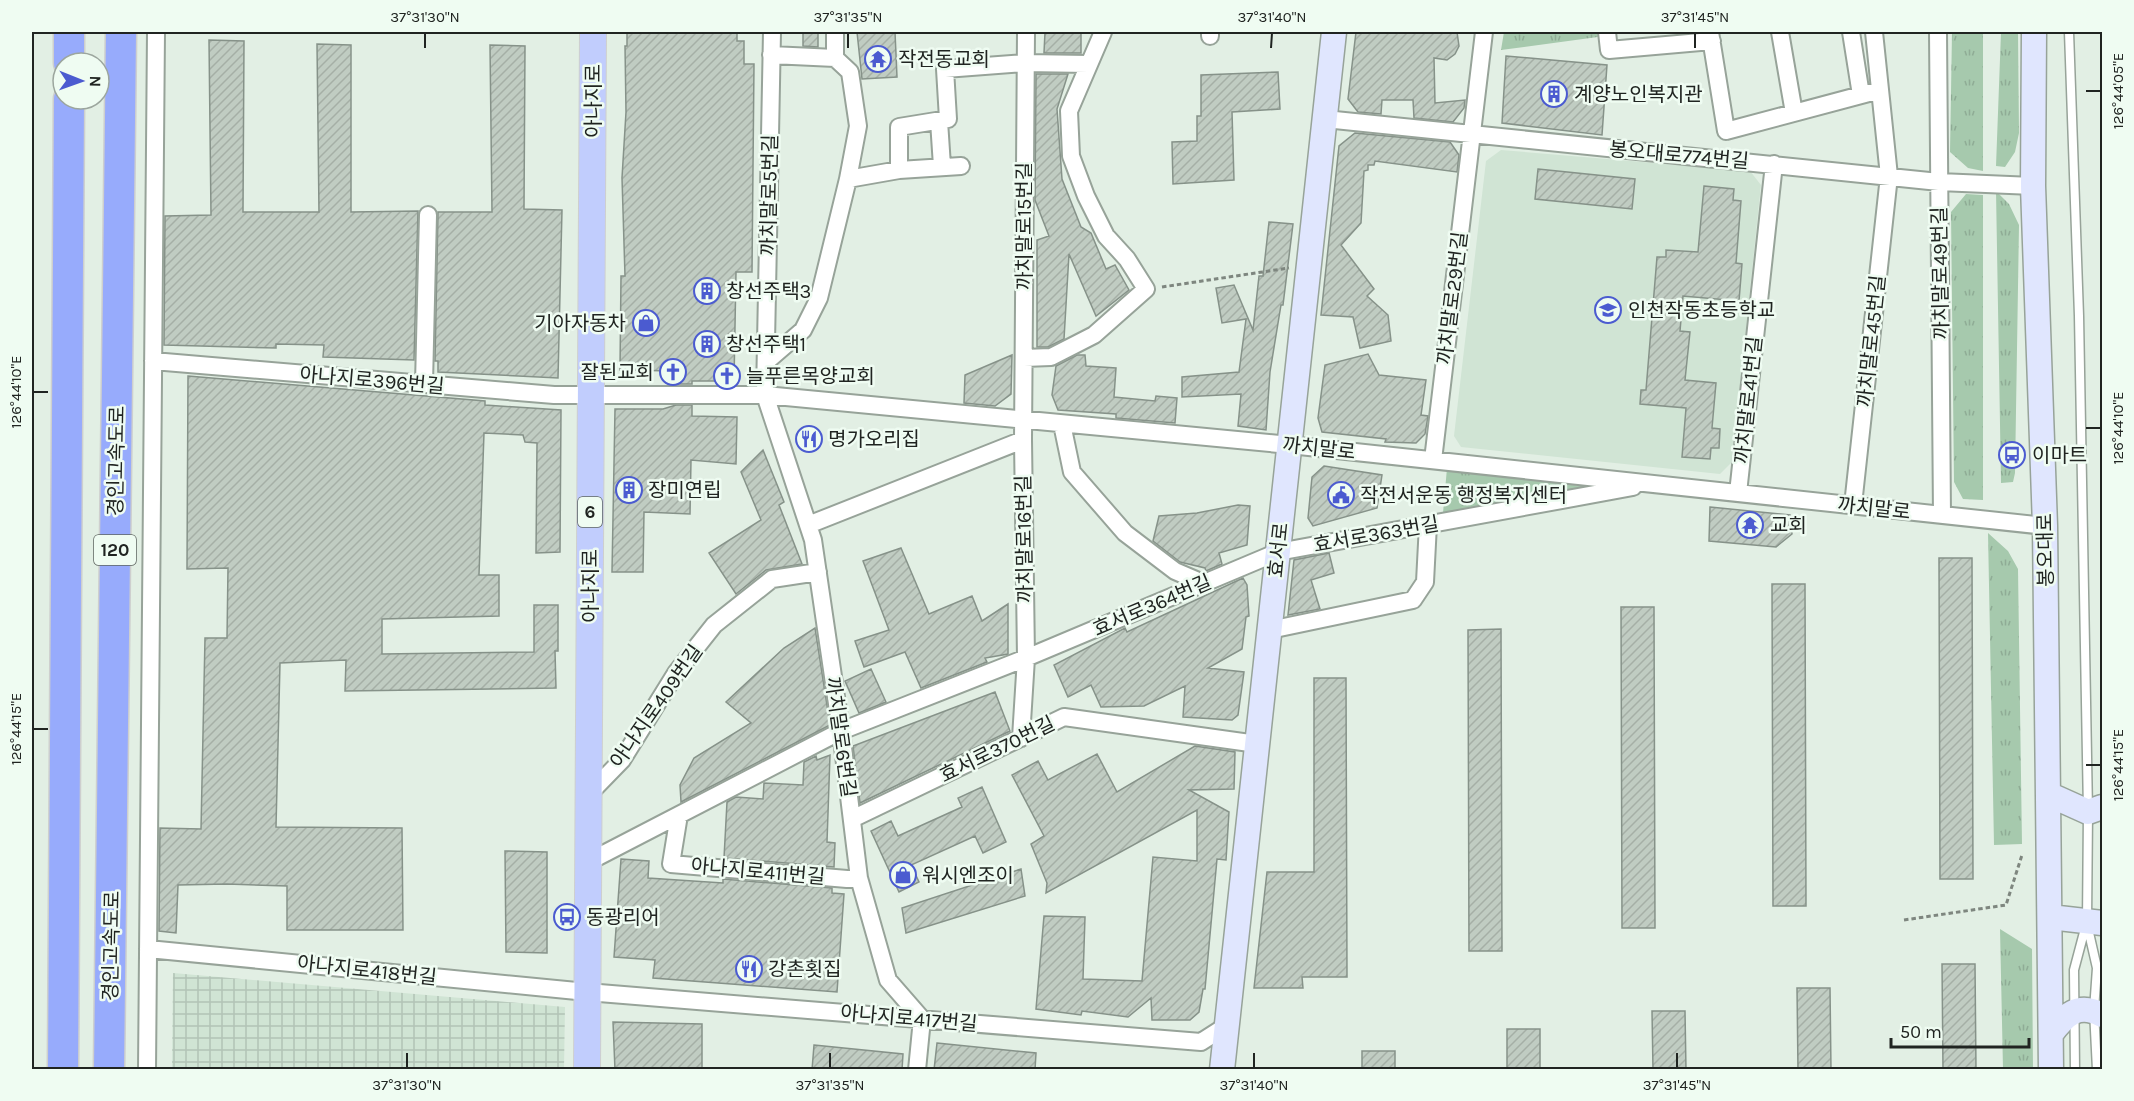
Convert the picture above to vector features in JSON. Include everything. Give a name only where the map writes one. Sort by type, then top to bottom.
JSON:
[{"type":"highway","points":[[69,32],[69,51]]},
{"type":"highway","name":"경인고속도로","points":[[109,1070],[121,32]]},
{"type":"highway","name":"120","points":[[63,1070],[69,111]]},
{"type":"main road","name":"아나지로","points":[[586,1070],[593,32]]},
{"type":"main road","name":"효서로","points":[[1222,1070],[1335,32]]},
{"type":"main road","name":"봉오대로","points":[[2034,32],[2033,186],[2045,526],[2051,1070]]},
{"type":"main road","points":[[2048,794],[2095,810]]},
{"type":"main road","points":[[2050,917],[2095,922]]},
{"type":"main road","points":[[2051,1034],[2063,1017],[2090,1012]]},
{"type":"street","points":[[147,1070],[156,32]]},
{"type":"street","name":"까치말로5번길","points":[[765,395],[772,32]]},
{"type":"street","points":[[835,32],[835,58]]},
{"type":"street","name":"까치말로15번길","points":[[1023,420],[1026,32]]},
{"type":"street","points":[[1024,358],[1051,357],[1094,335],[1146,289],[1127,259],[1106,236],[1086,196],[1071,156],[1069,111],[1103,32]]},
{"type":"street","name":"까치말로29번길","points":[[1433,460],[1484,32]]},
{"type":"street","points":[[1607,32],[1609,50],[1643,39],[1711,36],[1726,131],[1880,90]]},
{"type":"street","points":[[1780,32],[1794,113]]},
{"type":"street","points":[[1851,32],[1862,95]]},
{"type":"street","name":"까치말로45번길","points":[[1853,506],[1889,176],[1874,32]]},
{"type":"street","name":"까치말로49번길","points":[[1938,32],[1942,515]]},
{"type":"street","points":[[766,362],[803,330],[819,298],[848,179],[858,126],[850,72],[835,58],[771,55]]},
{"type":"street","points":[[899,170],[899,127],[948,119],[945,69],[1025,63],[1088,64]]},
{"type":"street","name":"봉오대로774번길","points":[[1325,119],[1939,182],[2033,186]]},
{"type":"street","points":[[939,122],[942,166]]},
{"type":"street","name":"까치말로41번길","points":[[1738,493],[1774,164]]},
{"type":"street","points":[[848,179],[899,170],[961,166]]},
{"type":"street","points":[[424,384],[428,215]]},
{"type":"street","name":"아나지로396번길","points":[[153,361],[554,395],[591,394]]},
{"type":"street","name":"까치말로","points":[[591,394],[765,395],[1290,445],[2045,526]]},
{"type":"street","name":"까치말로6번길","points":[[765,395],[808,525],[818,572],[859,878],[888,980],[922,1019]]},
{"type":"street","name":"까치말로16번길","points":[[1021,738],[1026,658],[1023,420]]},
{"type":"street","points":[[1062,424],[1072,472],[1125,533],[1175,571],[1203,584]]},
{"type":"street","points":[[808,525],[1023,440]]},
{"type":"street","name":"효서로363번길","points":[[1278,552],[1651,484]]},
{"type":"street","points":[[1270,630],[1413,600],[1425,582],[1428,524]]},
{"type":"street","name":"효서로364번길","points":[[841,731],[1026,658],[1278,552]]},
{"type":"street","name":"아나지로409번길","points":[[588,795],[622,760],[676,673],[714,626],[772,579],[818,572]]},
{"type":"street","name":"효서로370번길","points":[[852,819],[1064,717],[1257,744]]},
{"type":"street","points":[[588,862],[841,731]]},
{"type":"street","name":"아나지로411번길","points":[[679,815],[671,864],[847,879],[859,878]]},
{"type":"street","name":"아나지로418번길","points":[[148,949],[587,992]]},
{"type":"street","name":"아나지로417번길","points":[[587,992],[1201,1042],[1226,1026]]},
{"type":"street","points":[[917,1070],[922,1019]]},
{"type":"lane","points":[[2069,32],[2095,810],[2097,968],[2090,1012],[2075,1070]]},
{"type":"lane","points":[[2095,922],[2074,970],[2090,1012],[2097,1070]]},
{"type":"path","points":[[1146,289],[1309,266]]},
{"type":"path","points":[[1904,920],[2006,905],[2022,855]]},
{"type":"shaded area","name":"인천작동초등학교","points":[[1501,150],[1750,171],[1761,185],[1732,462],[1720,474],[1461,447],[1454,436],[1486,161]]},
{"type":"shaded area","points":[[173,973],[565,1007],[564,1069],[172,1069]]},
{"type":"green space","points":[[1504,32],[1604,32],[1605,36],[1501,50]]},
{"type":"green space","points":[[1952,32],[1983,32],[1983,171],[1968,168],[1950,152]]},
{"type":"green space","points":[[2001,32],[2018,32],[2019,133],[2015,152],[2005,167],[1996,166]]},
{"type":"green space","points":[[1996,191],[2009,204],[2019,225],[2015,473],[2013,482],[2001,483]]},
{"type":"green space","points":[[1966,194],[1983,195],[1983,500],[1963,499],[1954,482],[1951,212]]},
{"type":"green space","points":[[1447,468],[1589,487],[1443,513]]},
{"type":"green space","points":[[1988,533],[2008,551],[2018,569],[2022,844],[1994,845]]},
{"type":"green space","points":[[2000,929],[2032,949],[2033,1069],[2003,1069]]},
{"type":"building","points":[[627,32],[737,32],[737,41],[744,41],[744,64],[754,64],[752,272],[736,272],[734,381],[692,381],[692,384],[676,384],[675,371],[620,370],[621,276],[625,276],[622,178]]},
{"type":"building","points":[[803,32],[818,32],[818,47],[803,46]]},
{"type":"building","name":"작전동교회","points":[[857,32],[895,32],[897,77],[862,79]]},
{"type":"building","points":[[1045,32],[1081,32],[1081,53],[1044,53]]},
{"type":"building","points":[[1356,32],[1457,32],[1459,46],[1455,54],[1447,60],[1434,58],[1435,103],[1465,100],[1464,108],[1453,122],[1414,118],[1413,100],[1382,100],[1381,114],[1358,112],[1348,99]]},
{"type":"building","points":[[209,40],[244,41],[243,212],[319,212],[317,44],[351,45],[351,212],[418,211],[414,360],[323,357],[324,345],[276,344],[276,348],[164,345],[165,216],[211,215]]},
{"type":"building","points":[[490,45],[525,46],[524,209],[562,210],[558,378],[438,372],[438,361],[435,361],[438,212],[492,212]]},
{"type":"building","name":"계양노인복지관","points":[[1506,56],[1607,65],[1602,135],[1502,123]]},
{"type":"building","points":[[1278,72],[1280,109],[1232,112],[1234,180],[1173,184],[1172,142],[1197,141],[1197,116],[1201,116],[1201,75]]},
{"type":"building","points":[[1036,74],[1068,74],[1057,109],[1062,179],[1081,227],[1091,233],[1106,269],[1115,265],[1129,290],[1096,316],[1069,254],[1064,339],[1048,347],[1037,347],[1037,240],[1049,236],[1035,200]]},
{"type":"building","points":[[1355,133],[1450,142],[1459,155],[1457,172],[1375,161],[1374,165],[1368,165],[1368,170],[1364,171],[1361,223],[1341,245],[1374,289],[1367,296],[1388,315],[1391,341],[1360,348],[1353,317],[1321,315],[1339,146]]},
{"type":"building","points":[[1538,169],[1635,179],[1632,209],[1535,199]]},
{"type":"building","points":[[1704,186],[1734,189],[1733,200],[1741,201],[1736,263],[1742,264],[1739,301],[1683,296],[1680,331],[1690,332],[1685,380],[1716,383],[1712,428],[1720,429],[1719,448],[1711,448],[1710,459],[1682,457],[1686,408],[1640,404],[1641,390],[1646,390],[1657,257],[1666,257],[1666,250],[1698,252]]},
{"type":"building","points":[[1269,222],[1293,224],[1283,305],[1281,305],[1270,372],[1266,430],[1238,426],[1241,394],[1182,397],[1182,377],[1239,372],[1246,319],[1222,323],[1216,288],[1234,285],[1253,330],[1259,276],[1263,276]]},
{"type":"building","points":[[1368,354],[1379,375],[1426,380],[1421,415],[1428,416],[1425,434],[1416,443],[1385,442],[1386,439],[1322,432],[1318,418],[1325,365]]},
{"type":"building","points":[[1012,355],[1011,394],[995,406],[964,403],[965,375]]},
{"type":"building","points":[[1077,355],[1085,355],[1086,366],[1116,368],[1114,397],[1155,401],[1156,396],[1177,398],[1175,423],[1116,418],[1116,414],[1058,410],[1052,395],[1056,366]]},
{"type":"building","points":[[188,376],[485,401],[485,405],[561,410],[560,552],[536,553],[537,443],[525,442],[523,435],[484,433],[479,575],[499,575],[499,616],[382,619],[382,654],[534,652],[534,605],[558,605],[558,651],[555,651],[556,688],[345,691],[346,660],[280,663],[276,827],[402,828],[403,930],[287,930],[287,886],[227,884],[178,885],[176,933],[159,931],[160,828],[201,829],[205,638],[227,638],[228,568],[187,569]]},
{"type":"building","points":[[676,405],[692,405],[692,416],[737,417],[736,464],[691,460],[690,514],[644,512],[643,572],[612,572],[615,409],[663,409]]},
{"type":"building","points":[[763,450],[784,502],[779,505],[802,564],[766,570],[736,594],[709,553],[761,520],[741,472]]},
{"type":"building","points":[[1324,466],[1382,475],[1377,508],[1313,526],[1308,518],[1312,477]]},
{"type":"building","points":[[1238,505],[1250,506],[1247,545],[1219,553],[1222,564],[1206,571],[1205,568],[1180,562],[1153,541],[1159,516],[1197,513]]},
{"type":"building","name":"교회","points":[[1710,507],[1790,515],[1792,534],[1776,547],[1709,541]]},
{"type":"building","points":[[901,548],[929,614],[972,596],[982,621],[1008,604],[1008,654],[985,658],[987,662],[921,688],[905,652],[864,667],[855,641],[889,630],[863,561]]},
{"type":"building","points":[[1329,553],[1334,573],[1311,580],[1320,609],[1288,615],[1294,560]]},
{"type":"building","points":[[1939,558],[1972,558],[1973,879],[1940,879]]},
{"type":"building","points":[[1243,578],[1247,585],[1249,616],[1246,617],[1242,649],[1208,668],[1244,672],[1238,715],[1232,720],[1183,717],[1185,686],[1144,706],[1101,707],[1091,685],[1068,697],[1054,665],[1125,628],[1127,632]]},
{"type":"building","points":[[1772,584],[1805,584],[1806,906],[1773,906]]},
{"type":"building","points":[[1621,607],[1654,607],[1655,928],[1622,928]]},
{"type":"building","points":[[815,628],[830,725],[681,802],[680,785],[694,758],[751,723],[726,702],[784,648]]},
{"type":"building","points":[[1501,629],[1502,951],[1469,951],[1468,630]]},
{"type":"building","points":[[871,669],[886,702],[859,713],[845,681]]},
{"type":"building","points":[[1314,678],[1346,678],[1347,977],[1302,977],[1303,988],[1254,988],[1267,872],[1314,872]]},
{"type":"building","points":[[995,692],[1010,731],[860,803],[853,746]]},
{"type":"building","points":[[1195,746],[1235,752],[1234,789],[1189,790],[1229,812],[1226,860],[1217,859],[1205,989],[1203,989],[1199,1012],[1190,1020],[1152,1020],[1151,998],[1128,1017],[1082,1011],[1081,1015],[1036,1009],[1044,916],[1085,917],[1083,979],[1142,981],[1153,857],[1197,861],[1197,810],[1046,893],[1047,883],[1031,844],[1044,836],[1012,775],[1038,761],[1048,780],[1097,754],[1117,792]]},
{"type":"building","points":[[830,755],[827,842],[835,843],[834,867],[724,858],[727,802],[736,797],[763,799],[764,783],[803,785],[804,762],[816,756],[817,760]]},
{"type":"building","points":[[982,787],[1006,842],[983,853],[975,836],[911,865],[919,882],[899,892],[871,831],[891,821],[898,836],[962,807],[958,798]]},
{"type":"building","points":[[505,851],[547,852],[547,953],[506,952]]},
{"type":"building","points":[[621,859],[649,861],[648,878],[723,883],[723,879],[832,888],[832,893],[844,894],[837,992],[653,978],[655,960],[614,957]]},
{"type":"building","points":[[1021,869],[1025,896],[906,933],[902,908]]},
{"type":"building","points":[[1942,964],[1975,964],[1976,1070],[1943,1070]]},
{"type":"building","points":[[1797,988],[1830,988],[1831,1070],[1798,1070]]},
{"type":"building","points":[[1652,1011],[1685,1011],[1686,1070],[1653,1070]]},
{"type":"building","points":[[613,1022],[702,1024],[702,1070],[615,1070]]},
{"type":"building","points":[[1507,1029],[1540,1029],[1540,1070],[1507,1070]]},
{"type":"building","points":[[937,1043],[1036,1053],[1035,1070],[934,1070]]},
{"type":"building","points":[[814,1045],[903,1054],[902,1070],[812,1070]]},
{"type":"building","points":[[1362,1051],[1395,1051],[1395,1070],[1362,1070]]},
{"type":"place","name":"작전동교회","points":[[878,59]]},
{"type":"place","name":"계양노인복지관","points":[[1554,94]]},
{"type":"place","name":"창선주택3","points":[[707,291]]},
{"type":"place","name":"인천작동초등학교","points":[[1608,310]]},
{"type":"place","name":"기아자동차","points":[[646,323]]},
{"type":"place","name":"창선주택1","points":[[707,344]]},
{"type":"place","name":"잘된교회","points":[[673,372]]},
{"type":"place","name":"늘푸른목양교회","points":[[727,376]]},
{"type":"place","name":"명가오리집","points":[[809,439]]},
{"type":"place","name":"이마트","points":[[2012,455]]},
{"type":"place","name":"장미연립","points":[[629,490]]},
{"type":"place","name":"작전서운동 행정복지센터","points":[[1341,495]]},
{"type":"place","name":"교회","points":[[1750,525]]},
{"type":"place","name":"워시엔조이","points":[[903,875]]},
{"type":"place","name":"동광리어","points":[[567,917]]},
{"type":"place","name":"강촌횟집","points":[[749,969]]}]
